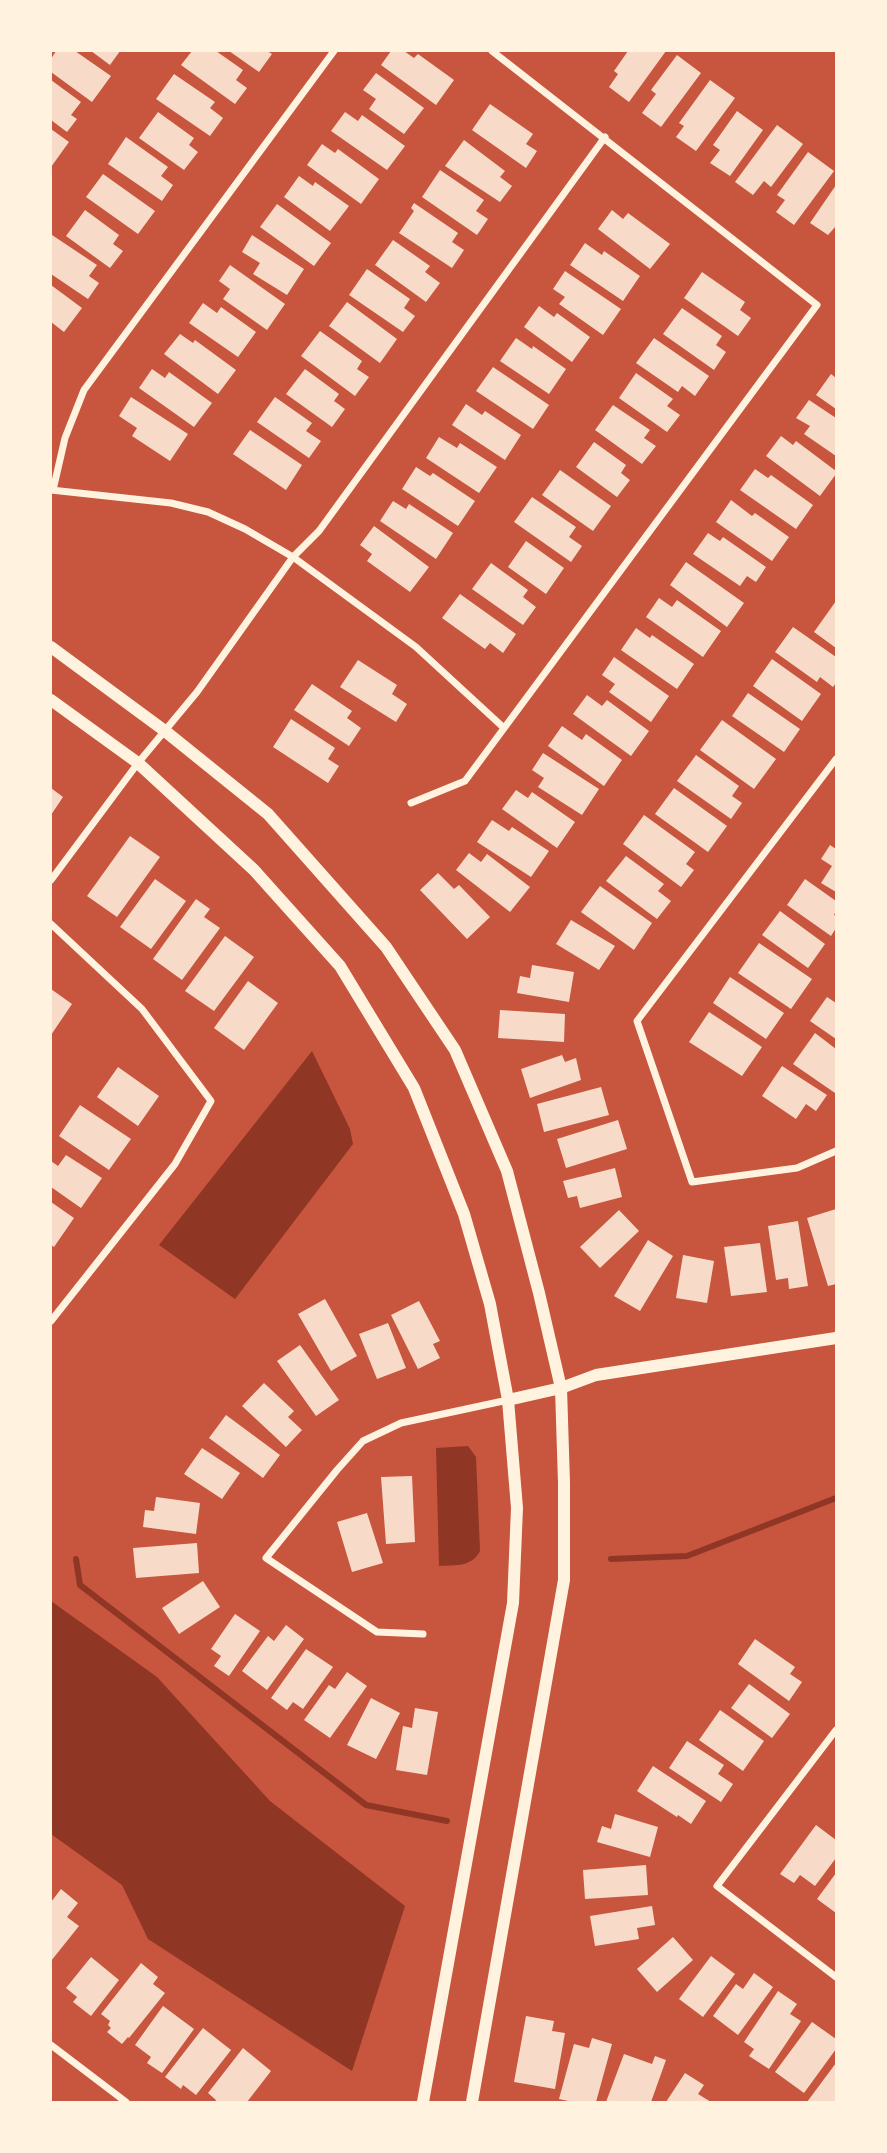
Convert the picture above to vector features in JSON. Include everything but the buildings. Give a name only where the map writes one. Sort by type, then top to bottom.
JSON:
[{"type":"street","points":[[334,51],[84,390],[65,438],[52,490],[171,503],[208,512],[245,529],[293,557],[415,647],[504,728]]},
{"type":"street","points":[[411,803],[465,781],[817,305],[492,51]]},
{"type":"street","points":[[51,880],[138,763],[165,732],[293,557],[319,531],[605,137]]},
{"type":"street","points":[[51,647],[165,732],[268,814],[386,947],[455,1050],[507,1171],[561,1388],[564,1580],[472,2102]]},
{"type":"street","points":[[51,700],[138,763],[254,870],[340,966],[414,1088],[464,1214],[490,1304],[508,1400],[517,1508],[513,1603],[423,2102]]},
{"type":"street","points":[[836,759],[637,1021],[692,1182],[797,1168],[836,1151]]},
{"type":"street","points":[[51,924],[142,1009],[211,1101],[175,1164],[51,1321]]},
{"type":"street","points":[[422,1634],[377,1632],[266,1558],[363,1441],[401,1423],[561,1388],[596,1375],[836,1338]]},
{"type":"street","points":[[836,1730],[717,1886],[836,1977]]},
{"type":"street","points":[[51,2045],[126,2102]]},
{"type":"shaded area","points":[[312,1051],[350,1129],[353,1144],[235,1299],[159,1245]]},
{"type":"shaded area","points":[[468,1446],[476,1457],[480,1551],[468,1563],[439,1566],[436,1448]]},
{"type":"shaded area","points":[[51,1601],[157,1677],[270,1801],[405,1906],[352,2071],[148,1939],[122,1885],[51,1834]]},
{"type":"waterway","points":[[611,1559],[687,1556],[836,1498]]},
{"type":"waterway","points":[[76,1559],[80,1585],[366,1805],[447,1821]]}]
